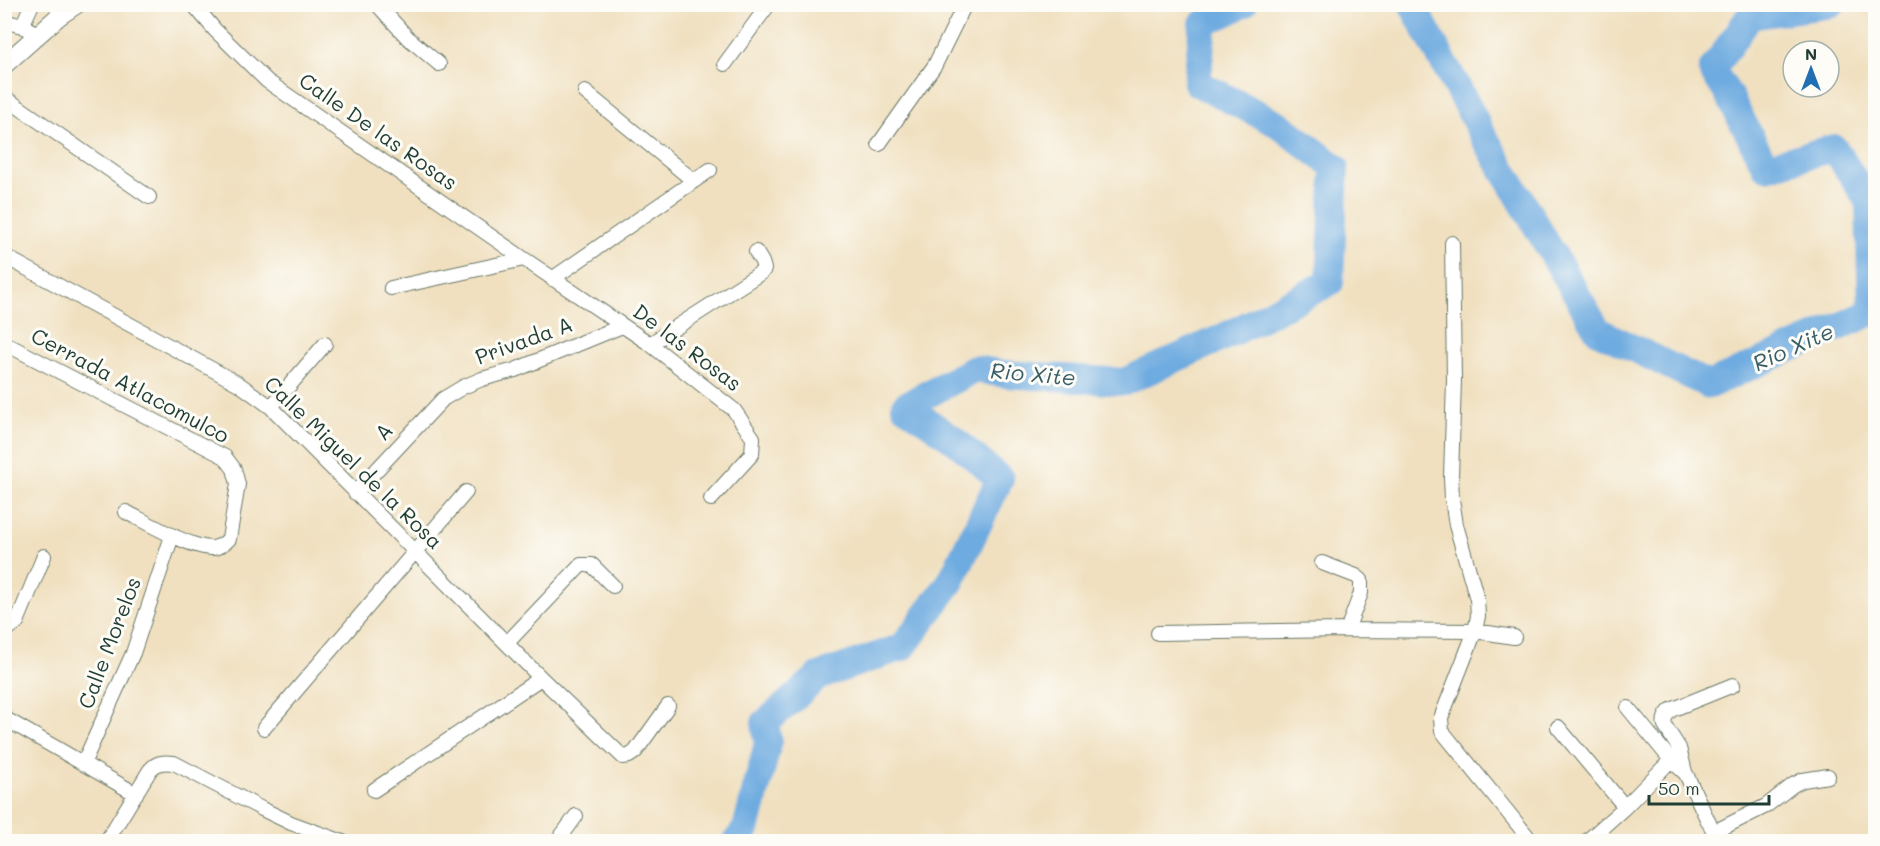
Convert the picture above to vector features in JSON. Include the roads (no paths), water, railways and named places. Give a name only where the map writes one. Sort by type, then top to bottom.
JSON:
[{"type":"street","points":[[30,30],[32,4]]},
{"type":"street","points":[[4,65],[30,30],[77,4]]},
{"type":"street","name":"Calle De las Rosas","points":[[193,4],[215,30],[267,81],[552,279]]},
{"type":"street","points":[[377,4],[407,37],[439,64]]},
{"type":"street","points":[[725,64],[769,4]]},
{"type":"street","points":[[879,144],[935,65],[965,4]]},
{"type":"street","points":[[4,21],[30,30]]},
{"type":"street","points":[[585,92],[694,182]]},
{"type":"street","points":[[4,97],[149,197]]},
{"type":"street","points":[[552,279],[710,170]]},
{"type":"street","points":[[1452,243],[1454,381],[1452,499],[1456,525],[1477,599],[1478,616],[1475,632],[1444,706],[1441,718],[1442,731],[1532,842]]},
{"type":"street","points":[[650,344],[762,272],[764,265],[756,252]]},
{"type":"street","name":"Calle Miguel de la Rosa","points":[[4,256],[239,384],[272,407],[355,493],[623,757],[629,756],[642,744],[668,706]]},
{"type":"street","points":[[391,288],[524,259]]},
{"type":"street","name":"De las Rosas","points":[[552,279],[650,344],[734,410],[753,438],[752,454],[711,499]]},
{"type":"street","name":"Privada A","points":[[443,399],[482,379],[515,370],[622,326]]},
{"type":"street","name":"Cerrada Atlacomulco","points":[[4,343],[225,458],[234,469],[238,484],[229,539],[213,548],[172,536]]},
{"type":"street","points":[[272,407],[325,344]]},
{"type":"street","name":"A","points":[[355,493],[443,399]]},
{"type":"street","points":[[264,728],[466,492]]},
{"type":"street","points":[[126,512],[172,536]]},
{"type":"street","name":"Calle Morelos","points":[[83,764],[133,653],[172,536]]},
{"type":"street","points":[[4,632],[17,622],[44,556]]},
{"type":"street","points":[[1322,563],[1361,580],[1361,593],[1347,630]]},
{"type":"street","points":[[507,643],[581,565],[592,565],[613,586]]},
{"type":"street","points":[[1158,633],[1347,630],[1475,632],[1514,637]]},
{"type":"street","points":[[374,790],[541,678]]},
{"type":"street","points":[[1733,685],[1671,710],[1665,718],[1665,726],[1678,748],[1686,774],[1717,837],[1793,785],[1803,780],[1828,776]]},
{"type":"street","points":[[1628,708],[1671,760],[1686,774]]},
{"type":"street","points":[[4,718],[136,794]]},
{"type":"street","points":[[1558,727],[1625,807]]},
{"type":"street","points":[[1586,842],[1625,807],[1671,760]]},
{"type":"street","points":[[106,842],[150,770],[163,762],[174,763],[291,823],[343,842]]},
{"type":"street","points":[[557,842],[576,816]]},
{"type":"waterway","name":"Rio Xite","points":[[736,842],[746,829],[768,743],[765,723],[819,676],[903,647],[951,581],[1000,479],[953,439],[905,406],[975,369],[1005,374],[1124,382],[1230,334],[1330,282],[1335,167],[1278,124],[1197,83],[1203,24],[1243,4]]},
{"type":"waterway","name":"Rio Xite","points":[[1412,4],[1484,137],[1598,331],[1709,385],[1872,312],[1869,202],[1834,148],[1766,167],[1728,94],[1712,70],[1750,16],[1832,4]]}]
